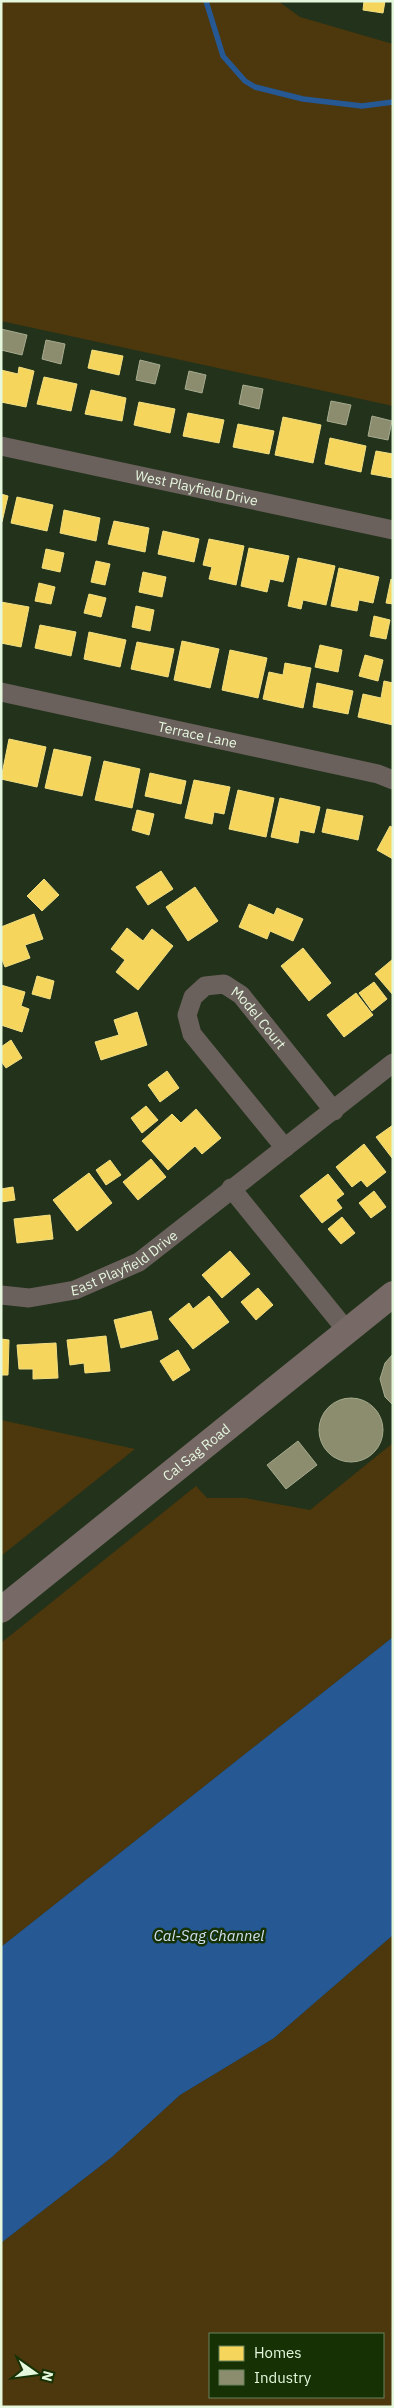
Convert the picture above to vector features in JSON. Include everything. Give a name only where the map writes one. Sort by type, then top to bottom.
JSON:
[{"type":"main road","name":"Cal Sag Road","points":[[1,1610],[393,1294]]},
{"type":"street","name":"West Playfield Drive","points":[[1,446],[393,530]]},
{"type":"street","name":"Terrace Lane","points":[[1,692],[378,774],[393,780]]},
{"type":"street","name":"Model Court","points":[[285,1148],[192,1034],[187,1015],[193,997],[205,986],[224,984],[241,995],[334,1111]]},
{"type":"street","name":"East Playfield Drive","points":[[1,1295],[29,1298],[75,1290],[139,1262],[231,1188],[334,1111],[393,1063]]},
{"type":"street","points":[[231,1188],[347,1331]]},
{"type":"shaded area","points":[[1,1],[278,1],[300,17],[393,44],[393,406],[1,321]]},
{"type":"shaded area","points":[[1,1420],[135,1449],[1,1556]]},
{"type":"shaded area","points":[[393,1443],[393,1637],[1,1947],[1,1643],[196,1486],[207,1498],[245,1498],[310,1510]]},
{"type":"shaded area","points":[[393,1935],[393,2407],[1,2407],[1,2243],[112,2157],[180,2095],[274,2038]]},
{"type":"water","name":"Cal-Sag Channel","points":[[393,1637],[393,1935],[274,2038],[180,2095],[112,2157],[1,2243],[1,1947]]},
{"type":"building: Homes","points":[[364,1],[385,1],[383,13],[363,10]]},
{"type":"building: Homes","points":[[92,350],[123,356],[119,375],[88,368]]},
{"type":"building: Homes","points":[[19,367],[34,371],[26,407],[1,402],[1,370],[18,374]]},
{"type":"building: Homes","points":[[44,377],[77,384],[71,411],[37,404]]},
{"type":"building: Homes","points":[[91,390],[126,398],[122,421],[85,414]]},
{"type":"building: Homes","points":[[139,402],[175,409],[170,433],[134,425]]},
{"type":"building: Homes","points":[[188,413],[224,420],[219,443],[183,436]]},
{"type":"building: Homes","points":[[283,417],[321,425],[313,463],[275,455]]},
{"type":"building: Homes","points":[[238,424],[274,431],[269,454],[233,447]]},
{"type":"building: Homes","points":[[330,438],[366,446],[361,472],[325,464]]},
{"type":"building: Homes","points":[[376,451],[393,454],[393,478],[371,474]]},
{"type":"building: Homes","points":[[1,494],[8,496],[2,522],[1,522]]},
{"type":"building: Homes","points":[[17,497],[53,505],[47,531],[11,523]]},
{"type":"building: Homes","points":[[64,510],[100,518],[96,541],[60,533]]},
{"type":"building: Homes","points":[[114,521],[149,528],[145,552],[108,544]]},
{"type":"building: Homes","points":[[163,531],[199,539],[194,562],[158,554]]},
{"type":"building: Homes","points":[[209,539],[244,546],[236,585],[209,579],[212,567],[203,565]]},
{"type":"building: Homes","points":[[249,548],[289,556],[283,582],[270,579],[267,592],[241,586]]},
{"type":"building: Homes","points":[[46,549],[64,553],[60,572],[42,568]]},
{"type":"building: Homes","points":[[298,558],[335,566],[326,605],[303,600],[301,609],[288,606]]},
{"type":"building: Homes","points":[[96,561],[110,564],[105,585],[91,582]]},
{"type":"building: Homes","points":[[339,568],[379,577],[373,603],[359,600],[357,611],[331,606]]},
{"type":"building: Homes","points":[[143,572],[166,577],[162,597],[139,592]]},
{"type":"building: Homes","points":[[391,579],[393,580],[393,604],[386,603]]},
{"type":"building: Homes","points":[[39,583],[55,587],[51,604],[35,601]]},
{"type":"building: Homes","points":[[89,594],[106,598],[101,617],[84,613]]},
{"type":"building: Homes","points":[[1,602],[29,607],[21,647],[1,643]]},
{"type":"building: Homes","points":[[136,606],[154,610],[150,631],[132,627]]},
{"type":"building: Homes","points":[[374,616],[390,620],[386,639],[370,636]]},
{"type":"building: Homes","points":[[40,625],[76,632],[71,656],[35,648]]},
{"type":"building: Homes","points":[[89,632],[126,640],[120,667],[84,659]]},
{"type":"building: Homes","points":[[182,641],[219,649],[210,688],[174,680]]},
{"type":"building: Homes","points":[[137,642],[174,649],[168,677],[131,669]]},
{"type":"building: Homes","points":[[320,645],[342,650],[338,672],[315,667]]},
{"type":"building: Homes","points":[[230,650],[267,658],[258,698],[222,690]]},
{"type":"building: Homes","points":[[365,655],[383,660],[378,681],[359,676]]},
{"type":"building: Homes","points":[[285,663],[311,668],[303,708],[263,699],[269,672],[283,675]]},
{"type":"building: Homes","points":[[384,681],[393,683],[393,725],[358,717],[363,694],[381,698]]},
{"type":"building: Homes","points":[[317,683],[353,691],[348,714],[313,707]]},
{"type":"building: Homes","points":[[9,739],[46,747],[37,787],[1,779]]},
{"type":"building: Homes","points":[[54,749],[91,757],[82,796],[45,788]]},
{"type":"building: Homes","points":[[104,761],[140,769],[132,808],[95,800]]},
{"type":"building: Homes","points":[[150,773],[186,781],[181,804],[145,796]]},
{"type":"building: Homes","points":[[194,780],[230,787],[224,814],[214,812],[212,824],[185,818]]},
{"type":"building: Homes","points":[[238,790],[274,798],[266,837],[229,829]]},
{"type":"building: Homes","points":[[280,798],[320,807],[314,833],[300,830],[298,843],[271,837]]},
{"type":"building: Homes","points":[[327,809],[363,816],[358,840],[322,832]]},
{"type":"building: Homes","points":[[137,810],[154,814],[149,835],[132,830]]},
{"type":"building: Homes","points":[[390,826],[393,828],[393,859],[377,850]]},
{"type":"building: Homes","points":[[161,871],[173,889],[148,905],[136,887]]},
{"type":"building: Homes","points":[[44,879],[59,895],[42,911],[27,896]]},
{"type":"building: Homes","points":[[195,887],[218,921],[188,941],[166,907]]},
{"type":"building: Homes","points":[[249,904],[274,915],[277,908],[303,919],[293,941],[270,931],[267,939],[239,927]]},
{"type":"building: Homes","points":[[34,914],[43,939],[25,945],[30,958],[5,967],[1,957],[1,927]]},
{"type":"building: Homes","points":[[127,928],[143,941],[152,929],[173,946],[138,990],[116,972],[125,960],[111,949]]},
{"type":"building: Homes","points":[[303,948],[331,983],[309,1001],[281,966]]},
{"type":"building: Homes","points":[[393,959],[393,995],[375,974]]},
{"type":"building: Homes","points":[[37,976],[54,981],[50,999],[32,994]]},
{"type":"building: Homes","points":[[374,982],[387,999],[372,1011],[359,993]]},
{"type":"building: Homes","points":[[1,985],[25,992],[21,1006],[29,1009],[22,1032],[1,1025]]},
{"type":"building: Homes","points":[[356,993],[373,1015],[344,1037],[327,1015]]},
{"type":"building: Homes","points":[[137,1012],[147,1045],[101,1060],[95,1042],[119,1035],[114,1020]]},
{"type":"building: Homes","points":[[11,1040],[22,1058],[6,1068],[1,1061],[1,1047]]},
{"type":"building: Homes","points":[[167,1071],[179,1088],[160,1102],[148,1085]]},
{"type":"building: Homes","points":[[146,1106],[158,1120],[142,1133],[131,1118]]},
{"type":"building: Homes","points":[[196,1109],[221,1138],[202,1154],[195,1146],[168,1170],[142,1141],[172,1114],[181,1123]]},
{"type":"building: Homes","points":[[393,1125],[393,1158],[392,1158],[376,1137]]},
{"type":"building: Homes","points":[[364,1144],[386,1172],[367,1187],[361,1180],[352,1187],[336,1167]]},
{"type":"building: Homes","points":[[151,1159],[166,1177],[138,1200],[123,1182]]},
{"type":"building: Homes","points":[[110,1160],[121,1175],[106,1185],[96,1170]]},
{"type":"building: Homes","points":[[89,1173],[112,1203],[77,1231],[53,1200]]},
{"type":"building: Homes","points":[[328,1174],[344,1194],[336,1200],[342,1208],[322,1223],[300,1196]]},
{"type":"building: Homes","points":[[13,1187],[15,1200],[1,1202],[1,1189]]},
{"type":"building: Homes","points":[[374,1191],[386,1207],[371,1218],[359,1203]]},
{"type":"building: Homes","points":[[50,1215],[53,1239],[17,1243],[14,1219]]},
{"type":"building: Homes","points":[[342,1217],[355,1233],[341,1244],[328,1229]]},
{"type":"building: Homes","points":[[230,1251],[250,1274],[222,1298],[202,1275]]},
{"type":"building: Homes","points":[[258,1288],[273,1305],[256,1320],[241,1302]]},
{"type":"building: Homes","points":[[209,1296],[229,1322],[193,1349],[169,1319],[189,1303],[193,1309]]},
{"type":"building: Homes","points":[[151,1311],[158,1339],[121,1348],[114,1320]]},
{"type":"building: Homes","points":[[106,1336],[110,1371],[85,1373],[84,1363],[70,1365],[67,1340]]},
{"type":"building: Homes","points":[[1,1339],[9,1340],[8,1375],[1,1375]]},
{"type":"building: Homes","points":[[56,1343],[58,1378],[33,1379],[33,1369],[19,1369],[17,1345]]},
{"type":"building: Homes","points":[[178,1350],[190,1370],[173,1381],[160,1361]]},
{"type":"building: Industry","points":[[1,329],[27,335],[22,355],[1,350]]},
{"type":"building: Industry","points":[[46,340],[65,344],[61,364],[42,359]]},
{"type":"building: Industry","points":[[140,360],[160,365],[155,384],[136,380]]},
{"type":"building: Industry","points":[[189,371],[206,375],[202,393],[185,389]]},
{"type":"building: Industry","points":[[243,385],[263,389],[259,409],[239,404]]},
{"type":"building: Industry","points":[[331,401],[351,405],[346,425],[327,421]]},
{"type":"building: Industry","points":[[372,416],[392,421],[388,440],[368,436]]},
{"type":"building: Industry","points":[[393,1354],[393,1405],[385,1397],[380,1379],[385,1363]]},
{"type":"building: Industry","points":[[351,1398],[369,1404],[377,1412],[383,1430],[377,1448],[369,1456],[351,1462],[333,1456],[325,1448],[319,1430],[325,1412],[333,1404]]},
{"type":"building: Industry","points":[[298,1441],[317,1465],[286,1489],[267,1465]]},
{"type":"waterway","points":[[206,1],[223,56],[245,81],[255,87],[303,99],[362,106],[393,102]]}]
